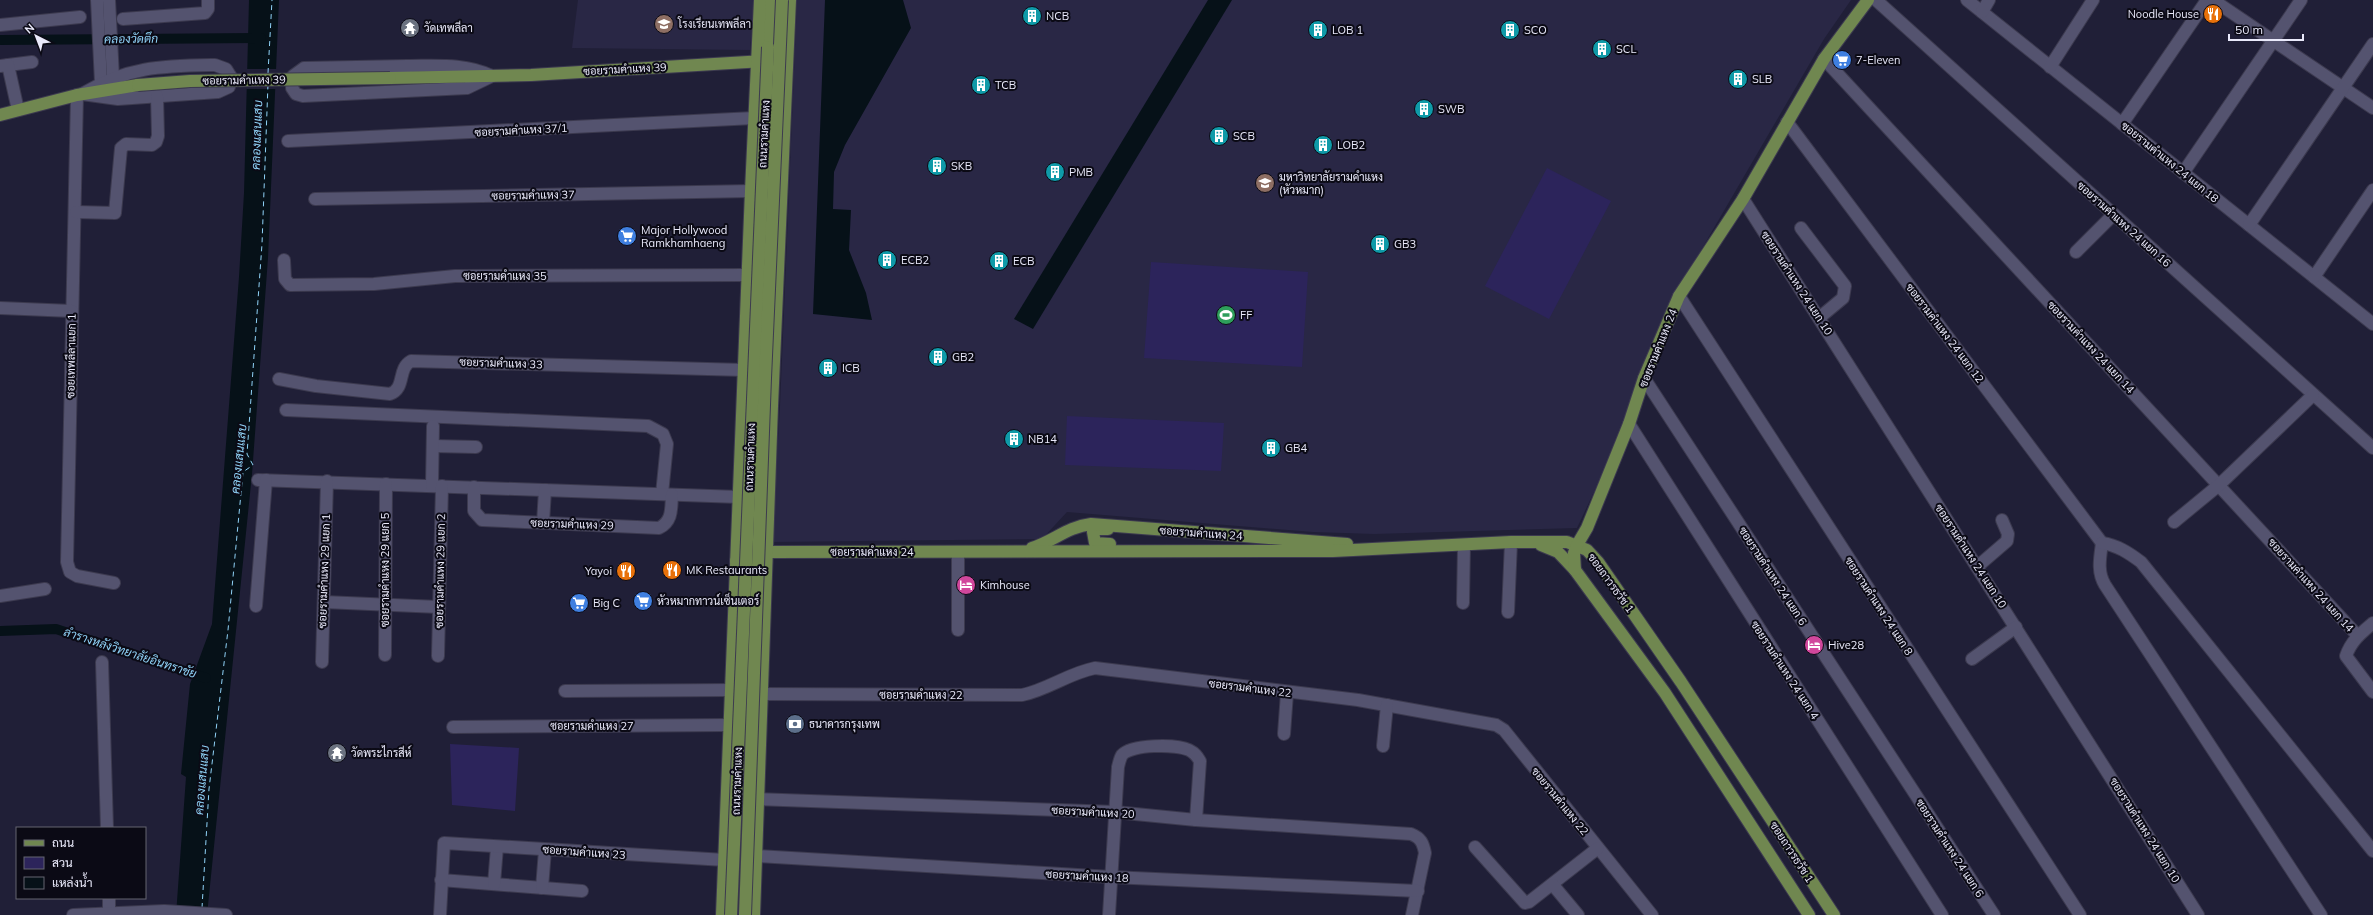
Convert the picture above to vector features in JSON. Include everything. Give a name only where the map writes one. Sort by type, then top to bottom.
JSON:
[{"type":"main road","name":"ถนนรามคำแหง","points":[[722,915],[760,0]]},
{"type":"main road","name":"ถนนรามคำแหง","points":[[731,915],[770,0]]},
{"type":"main road","name":"ถนนรามคำแหง","points":[[745,915],[765,378],[782,0]]},
{"type":"main road","name":"ถนนรามคำแหง","points":[[754,915],[768,552],[771,420],[790,0]]},
{"type":"main road","name":"ซอยรามคำแหง 24","points":[[736,561],[768,552],[1184,551],[1384,549],[1511,542],[1567,542],[1577,544],[1587,528],[1629,424],[1644,378],[1679,296],[1743,199],[1824,59],[1868,0]]},
{"type":"main road","name":"ซอยรามคำแหง 39","points":[[0,115],[80,94],[138,85],[190,80],[492,76],[788,60]]},
{"type":"main road","name":"ซอยรามคำแหง 24","points":[[1024,551],[1039,546],[1067,529],[1079,525],[1091,524],[1364,545],[1384,549]]},
{"type":"main road","points":[[1118,527],[1097,529],[1093,532],[1095,543],[1150,545],[1184,551]]},
{"type":"main road","points":[[1535,542],[1568,536],[1587,528],[1588,540],[1598,562]]},
{"type":"main road","points":[[1535,542],[1558,552],[1575,570]]},
{"type":"main road","name":"ซอยถาวรธวัช 1","points":[[1809,915],[1665,693],[1575,570],[1574,553],[1577,544],[1587,550],[1598,562],[1681,682],[1834,915]]},
{"type":"main road","points":[[1665,693],[1663,685],[1671,679],[1676,678],[1681,682]]},
{"type":"main road","points":[[728,769],[759,770]]},
{"type":"street","points":[[97,0],[101,82]]},
{"type":"street","points":[[109,0],[113,77]]},
{"type":"street","points":[[123,19],[205,13],[208,9],[208,0]]},
{"type":"street","name":"ซอยรามคำแหง 24 แยก 16","points":[[1876,0],[2373,448]]},
{"type":"street","name":"ซอยรามคำแหง 24 แยก 18","points":[[1967,0],[2373,324]]},
{"type":"street","points":[[1982,12],[1990,0]]},
{"type":"street","points":[[2050,67],[2093,0]]},
{"type":"street","points":[[2122,124],[2207,0]]},
{"type":"street","points":[[2213,0],[2373,108]]},
{"type":"street","points":[[2183,173],[2301,0]]},
{"type":"street","points":[[0,25],[80,17]]},
{"type":"street","points":[[98,24],[111,23]]},
{"type":"street","points":[[2249,226],[2373,44]]},
{"type":"street","name":"ซอยรามคำแหง 24 แยก 14","points":[[1824,59],[2358,636]]},
{"type":"street","points":[[18,110],[4,65],[32,62]]},
{"type":"street","points":[[215,65],[226,69],[231,77],[229,87],[218,92],[109,99],[80,94],[113,77],[141,69],[215,65]]},
{"type":"street","name":"ซอยรามคำแหง 39","points":[[464,66],[480,70],[492,76],[467,88],[303,96],[296,94],[292,88],[293,76],[299,70],[312,67],[464,66]]},
{"type":"street","name":"ซอยเทพลีลาแยก 1","points":[[80,94],[72,311],[67,562],[70,572],[77,576],[114,583]]},
{"type":"street","points":[[76,212],[115,213],[121,148],[126,144],[152,145],[156,142],[158,136],[157,96]]},
{"type":"street","name":"ซอยรามคำแหง 37/1","points":[[288,141],[754,118]]},
{"type":"street","name":"ซอยรามคำแหง 24 แยก 12","points":[[1787,122],[2102,543]]},
{"type":"street","points":[[2314,277],[2373,190]]},
{"type":"street","name":"ซอยรามคำแหง 37","points":[[316,199],[751,191]]},
{"type":"street","name":"ซอยรามคำแหง 24 แยก 10","points":[[1743,199],[1978,566],[2198,915]]},
{"type":"street","points":[[2076,252],[2113,215]]},
{"type":"street","points":[[1801,228],[1845,286],[1843,298],[1819,318]]},
{"type":"street","name":"ซอยรามคำแหง 35","points":[[284,260],[285,279],[290,285],[374,284],[455,276],[748,275]]},
{"type":"street","name":"ซอยรามคำแหง 24 แยก 8","points":[[1679,296],[2080,915]]},
{"type":"street","points":[[0,308],[72,311]]},
{"type":"street","name":"ซอยรามคำแหง 33","points":[[279,379],[316,386],[390,394],[395,392],[400,386],[402,372],[406,364],[412,361],[744,370]]},
{"type":"street","name":"ซอยรามคำแหง 24 แยก 6","points":[[1644,378],[1994,915]]},
{"type":"street","points":[[2174,522],[2219,485],[2313,395]]},
{"type":"street","name":"ซอยรามคำแหง 29","points":[[286,410],[648,426],[663,434],[667,444],[667,494],[670,519],[666,525],[659,528],[543,524],[482,520],[474,511],[474,487]]},
{"type":"street","name":"ซอยรามคำแหง 24 แยก 4","points":[[1629,424],[1942,915]]},
{"type":"street","name":"ซอยรามคำแหง 29 แยก 2","points":[[433,426],[433,446],[437,486],[440,607],[438,656]]},
{"type":"street","points":[[433,446],[476,447]]},
{"type":"street","points":[[256,606],[262,480],[327,481],[739,497]]},
{"type":"street","name":"ซอยรามคำแหง 29 แยก 1","points":[[322,662],[327,481]]},
{"type":"street","name":"ซอยรามคำแหง 29 แยก 5","points":[[385,655],[384,606],[386,484]]},
{"type":"street","points":[[543,524],[546,490]]},
{"type":"street","points":[[1978,566],[2007,541],[2008,534],[2002,520]]},
{"type":"street","points":[[1508,612],[1511,542]]},
{"type":"street","points":[[2321,915],[2103,582],[2100,564],[2102,543],[2112,545],[2141,562],[2373,850]]},
{"type":"street","points":[[1463,603],[1464,545]]},
{"type":"street","points":[[958,552],[958,630]]},
{"type":"street","points":[[0,596],[45,589]]},
{"type":"street","points":[[324,602],[384,606],[440,607]]},
{"type":"street","points":[[2373,622],[2358,636],[2349,648],[2346,656],[2373,692]]},
{"type":"street","points":[[1972,659],[2016,627]]},
{"type":"street","points":[[102,662],[107,827]]},
{"type":"street","name":"ซอยรามคำแหง 22","points":[[762,694],[1022,695],[1033,692],[1082,670],[1095,668],[1387,705],[1496,725],[1504,730],[1652,915]]},
{"type":"street","points":[[565,691],[732,690]]},
{"type":"street","points":[[1284,734],[1288,693]]},
{"type":"street","points":[[1383,746],[1387,705]]},
{"type":"street","name":"ซอยรามคำแหง 27","points":[[453,727],[730,725]]},
{"type":"street","points":[[1109,915],[1118,767],[1122,755],[1132,748],[1145,746],[1187,749],[1196,754],[1200,761],[1196,820]]},
{"type":"street","name":"ซอยรามคำแหง 20","points":[[758,800],[1115,812],[1196,820],[1411,834],[1419,838],[1423,844],[1425,853],[1418,891]]},
{"type":"street","name":"ซอยรามคำแหง 23","points":[[442,880],[444,843],[725,860]]},
{"type":"street","points":[[494,884],[497,847]]},
{"type":"street","points":[[1475,847],[1525,903],[1529,902],[1553,885],[1598,848]]},
{"type":"street","points":[[542,888],[545,850]]},
{"type":"street","name":"ซอยรามคำแหง 18","points":[[756,856],[1111,877],[1418,891]]},
{"type":"street","points":[[440,915],[442,880],[582,891]]},
{"type":"street","points":[[1553,885],[1578,915]]},
{"type":"street","points":[[1412,915],[1418,891]]},
{"type":"street","points":[[109,899],[109,914]]},
{"type":"street","points":[[73,915],[164,911],[226,915]]},
{"type":"shaded area","name":"โรงเรียนเทพลีลา","points":[[578,0],[754,0],[750,50],[572,48]]},
{"type":"shaded area","name":"มหาวิทยาลัยรามคำแหง (หัวหมาก)","points":[[797,0],[1851,0],[1824,39],[1665,312],[1609,460],[1577,528],[1374,534],[1313,532],[1067,512],[1042,539],[772,542],[780,406]]},
{"type":"green space","points":[[1547,168],[1611,201],[1549,319],[1485,286]]},
{"type":"green space","name":"FF","points":[[1151,262],[1308,272],[1302,367],[1144,358]]},
{"type":"green space","points":[[1067,416],[1224,423],[1221,471],[1065,465]]},
{"type":"green space","points":[[450,744],[519,748],[515,811],[452,805]]},
{"type":"water","name":"คลองแสนแสบ","points":[[249,0],[279,0],[268,258],[252,474],[207,915],[176,915],[186,777],[181,774],[190,684],[212,624],[239,277],[244,193]]},
{"type":"water","points":[[825,0],[903,0],[911,28],[845,145],[834,172],[833,209],[851,210],[849,250],[866,293],[872,320],[813,314]]},
{"type":"water","points":[[1208,0],[1232,0],[1033,329],[1014,319]]},
{"type":"pier","points":[[246,69],[278,69],[277,89],[245,89]]},
{"type":"waterway","name":"คลองวัดตึก","points":[[0,40],[261,38]]},
{"type":"waterway","name":"ลำรางหลังวิทยาลัยอินทราชัย","points":[[0,631],[56,629],[206,678]]},
{"type":"ferry route","points":[[268,73],[272,0]]},
{"type":"ferry route","points":[[202,908],[209,789],[228,630],[243,472],[253,465],[247,454],[262,244],[268,84]]},
{"type":"place","name":"Noodle House","points":[[2213,14]]},
{"type":"place","name":"NCB","points":[[1032,16]]},
{"type":"place","name":"โรงเรียนเทพลีลา","points":[[664,24]]},
{"type":"place","name":"วัดเทพลีลา","points":[[410,28]]},
{"type":"place","name":"LOB 1","points":[[1318,30]]},
{"type":"place","name":"SCO","points":[[1510,30]]},
{"type":"place","name":"SCL","points":[[1602,49]]},
{"type":"place","name":"7-Eleven","points":[[1842,60]]},
{"type":"place","name":"SLB","points":[[1738,79]]},
{"type":"place","name":"TCB","points":[[981,85]]},
{"type":"place","name":"SWB","points":[[1424,109]]},
{"type":"place","name":"SCB","points":[[1219,136]]},
{"type":"place","name":"LOB2","points":[[1323,145]]},
{"type":"place","name":"SKB","points":[[937,166]]},
{"type":"place","name":"PMB","points":[[1055,172]]},
{"type":"place","name":"มหาวิทยาลัยรามคำแหง (หัวหมาก)","points":[[1265,183]]},
{"type":"place","name":"Major Hollywood Ramkhamhaeng","points":[[627,236]]},
{"type":"place","name":"GB3","points":[[1380,244]]},
{"type":"place","name":"ECB2","points":[[887,260]]},
{"type":"place","name":"ECB","points":[[999,261]]},
{"type":"place","name":"FF","points":[[1226,315]]},
{"type":"place","name":"GB2","points":[[938,357]]},
{"type":"place","name":"ICB","points":[[828,368]]},
{"type":"place","name":"NB14","points":[[1014,439]]},
{"type":"place","name":"GB4","points":[[1271,448]]},
{"type":"place","name":"MK Restaurants","points":[[672,570]]},
{"type":"place","name":"Yayoi","points":[[626,571]]},
{"type":"place","name":"Kimhouse","points":[[966,585]]},
{"type":"place","name":"หัวหมากทาวน์เซ็นเตอร์","points":[[643,601]]},
{"type":"place","name":"Big C","points":[[579,603]]},
{"type":"place","name":"Hive28","points":[[1814,645]]},
{"type":"place","name":"ธนาคารกรุงเทพ","points":[[795,724]]},
{"type":"place","name":"วัดพระไกรสีห์","points":[[337,753]]}]
